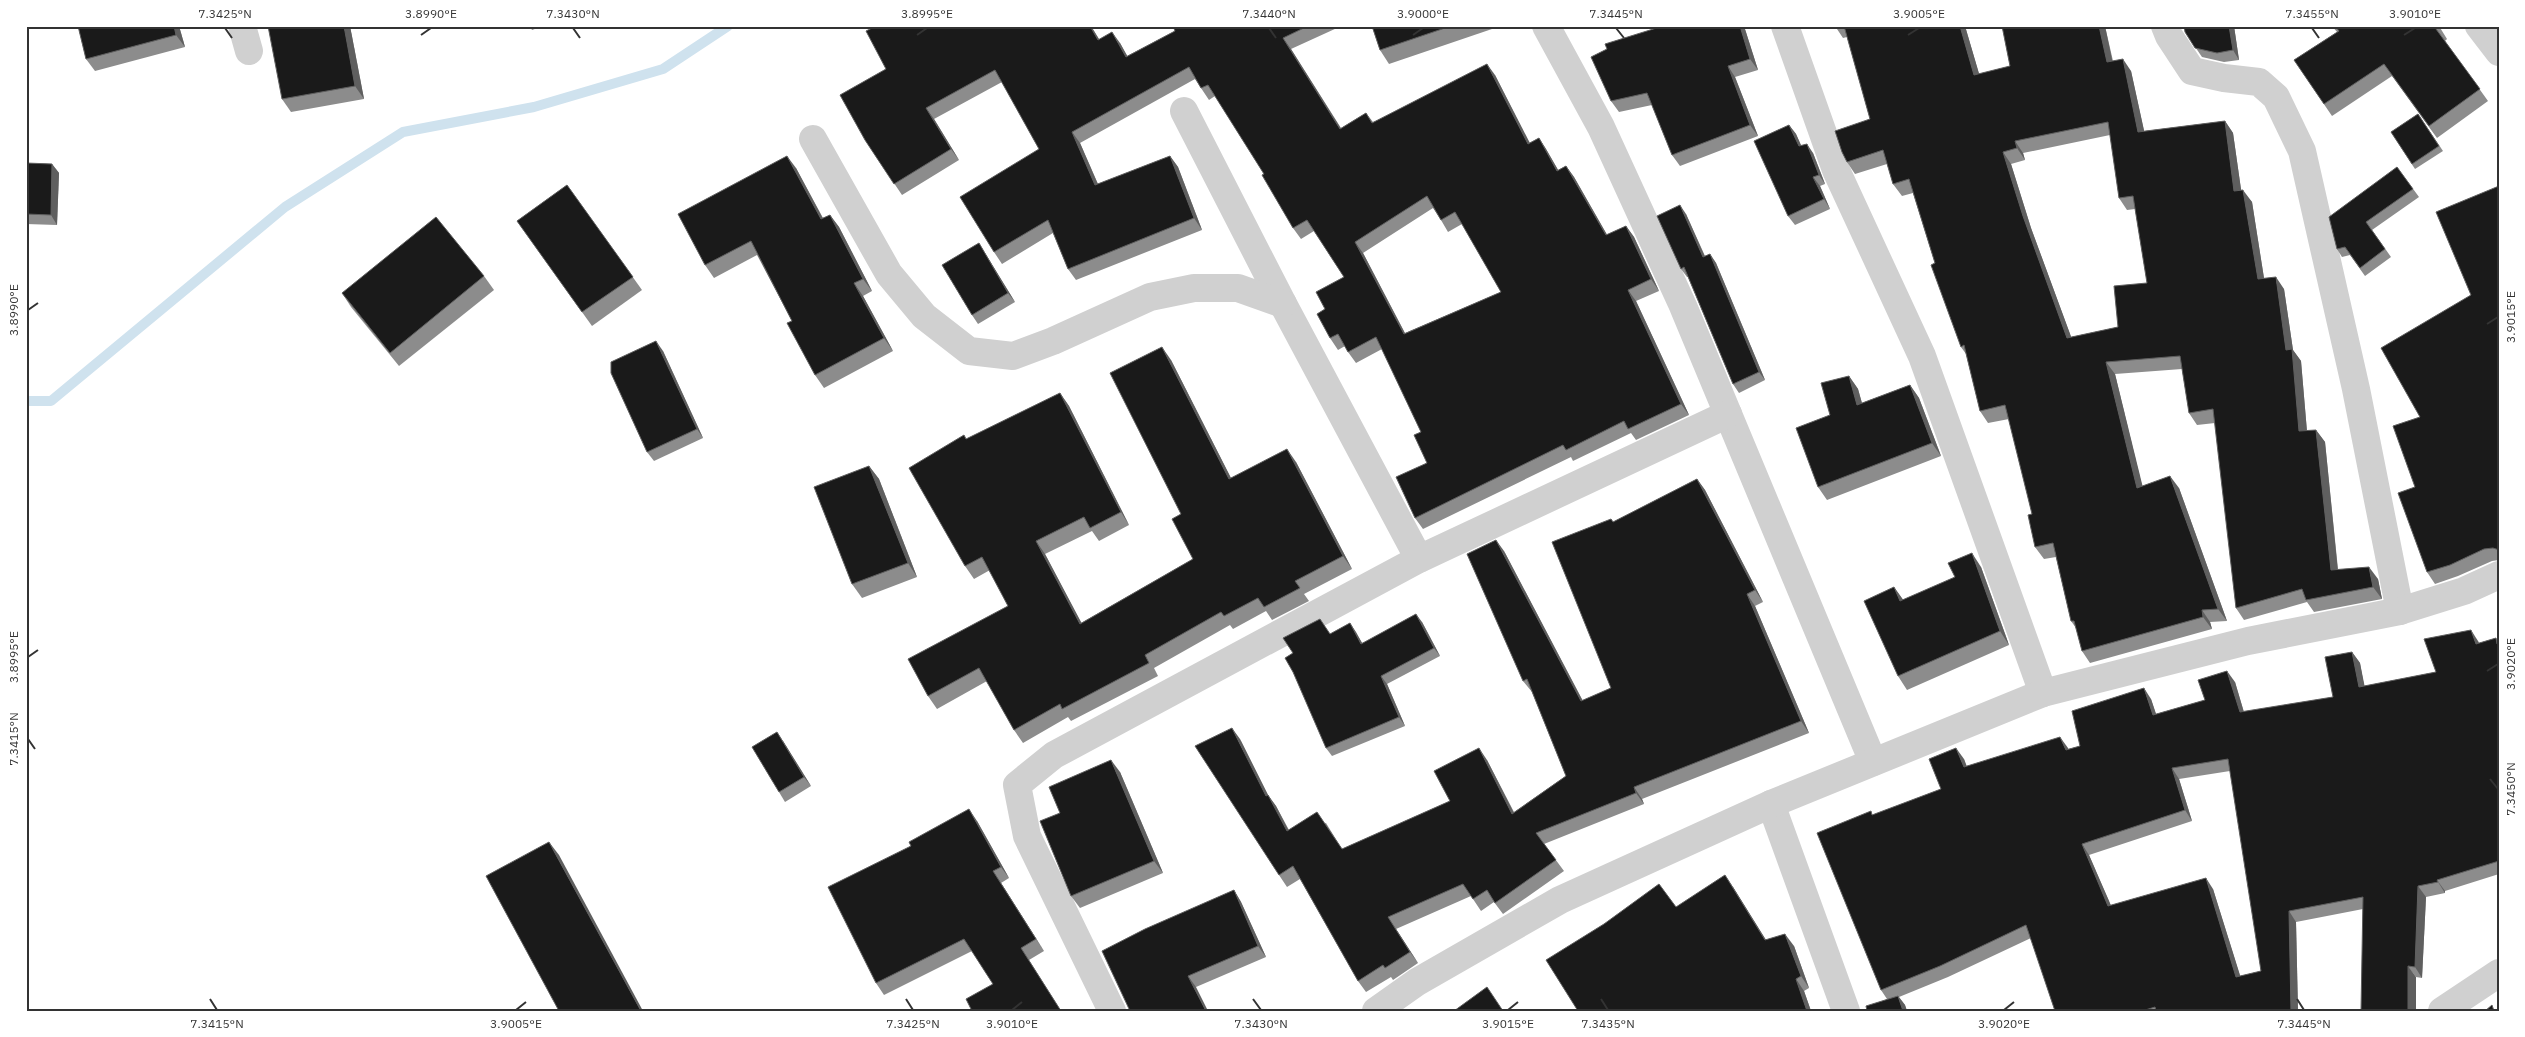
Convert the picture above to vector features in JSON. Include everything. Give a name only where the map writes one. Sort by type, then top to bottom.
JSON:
[{"type":"street","points":[[1546,26],[1601,127],[1683,306],[1873,762]]},
{"type":"street","points":[[1785,26],[1836,170],[1922,356],[2043,693]]},
{"type":"street","points":[[2165,26],[2169,36],[2192,71],[2224,78],[2259,82],[2276,97],[2302,151],[2356,389],[2400,611]]},
{"type":"street","points":[[2480,26],[2499,52]]},
{"type":"street","points":[[1184,111],[1283,304],[1419,559]]},
{"type":"street","points":[[813,139],[890,274],[924,316],[969,351],[1013,356],[1053,341],[1150,297],[1194,288],[1238,288],[1283,304]]},
{"type":"street","points":[[1112,1011],[1027,836],[1017,785],[1054,755],[1419,559],[1728,414]]},
{"type":"street","points":[[1376,1011],[1416,982],[1560,900],[1771,804],[2043,693],[2248,641],[2400,611],[2464,591],[2499,575]]},
{"type":"street","points":[[1771,804],[1846,1011]]},
{"type":"street","points":[[2442,1011],[2499,973]]},
{"type":"building","points":[[78,26],[174,26],[176,35],[86,59]]},
{"type":"building","points":[[268,26],[344,26],[355,86],[282,99]]},
{"type":"building","points":[[876,26],[1090,26],[1098,40],[1112,32],[1126,57],[1175,31],[1173,26],[1308,26],[1283,38],[1340,129],[1366,113],[1372,123],[1487,64],[1528,144],[1539,138],[1557,171],[1566,166],[1606,235],[1626,226],[1651,279],[1628,290],[1681,404],[1628,429],[1624,421],[1566,450],[1563,445],[1415,518],[1396,477],[1427,463],[1414,435],[1421,432],[1376,337],[1348,352],[1338,334],[1330,338],[1317,314],[1325,309],[1316,292],[1344,277],[1307,220],[1293,228],[1262,175],[1264,174],[1208,85],[1201,88],[1189,67],[1072,132],[1095,185],[1170,156],[1194,218],[1068,269],[1048,220],[994,252],[960,197],[1039,149],[995,70],[926,108],[951,149],[894,184],[865,140],[840,95],[886,69],[866,31]],"holes":[[[1427,196],[1441,220],[1455,212],[1501,292],[1404,334],[1355,242]]]},
{"type":"building","points":[[1372,26],[1451,26],[1380,50]]},
{"type":"building","points":[[1663,26],[1740,26],[1750,59],[1728,66],[1750,125],[1672,155],[1647,93],[1611,101],[1591,57],[1607,49],[1605,44]]},
{"type":"building","points":[[1844,26],[1960,26],[1974,75],[2010,66],[2002,26],[2099,26],[2107,62],[2123,59],[2138,132],[2225,121],[2234,191],[2243,190],[2258,279],[2276,277],[2286,350],[2292,349],[2299,431],[2316,430],[2331,570],[2369,567],[2373,587],[2306,600],[2302,589],[2236,608],[2213,409],[2189,413],[2180,356],[2106,362],[2137,488],[2170,476],[2218,609],[2202,610],[2203,617],[2082,651],[2074,621],[2071,621],[2053,543],[2035,547],[2028,515],[2032,514],[2005,405],[1980,411],[1964,345],[1961,347],[1931,265],[1935,263],[1909,179],[1893,184],[1883,150],[1847,162],[1842,152],[1835,131],[1870,119]],"holes":[[[2108,122],[2119,198],[2133,196],[2147,283],[2114,286],[2118,327],[2067,338],[2023,216],[2003,152],[2017,148],[2015,141]]]},
{"type":"building","points":[[2184,26],[2229,26],[2233,50],[2217,53],[2195,48],[2185,32]]},
{"type":"building","points":[[2335,26],[2438,26],[2436,29],[2480,89],[2429,126],[2384,64],[2324,104],[2294,60],[2339,31]]},
{"type":"building","points":[[2418,114],[2439,146],[2412,164],[2391,132]]},
{"type":"building","points":[[1789,125],[1799,146],[1807,144],[1819,175],[1813,177],[1824,199],[1788,216],[1754,141]]},
{"type":"building","points":[[787,156],[821,219],[830,215],[863,279],[854,283],[884,338],[815,375],[787,323],[792,321],[751,241],[705,265],[678,214]]},
{"type":"building","points":[[26,163],[52,164],[51,215],[26,214]]},
{"type":"building","points":[[2397,167],[2413,189],[2366,222],[2385,249],[2360,268],[2345,247],[2337,249],[2329,217]]},
{"type":"building","points":[[567,185],[633,277],[582,312],[517,221]]},
{"type":"building","points":[[2499,186],[2499,550],[2493,548],[2484,549],[2450,565],[2427,572],[2398,493],[2415,487],[2393,426],[2420,417],[2381,348],[2471,295],[2436,212]]},
{"type":"building","points":[[1680,205],[1703,257],[1710,254],[1759,372],[1733,384],[1684,267],[1681,269],[1657,216]]},
{"type":"building","points":[[436,217],[484,276],[390,353],[342,293]]},
{"type":"building","points":[[979,243],[1008,293],[972,315],[942,265]]},
{"type":"building","points":[[656,341],[697,429],[647,452],[611,373],[611,362]]},
{"type":"building","points":[[1162,347],[1229,479],[1287,449],[1343,556],[1295,581],[1300,588],[1264,607],[1258,598],[1224,616],[1221,612],[1145,655],[1149,663],[1062,709],[1060,704],[1014,730],[979,668],[928,696],[908,659],[1008,606],[982,557],[965,566],[909,468],[964,435],[966,439],[1060,393],[1121,512],[1090,528],[1084,517],[1036,541],[1080,624],[1193,559],[1172,519],[1181,514],[1110,373]]},
{"type":"building","points":[[1849,376],[1857,405],[1910,385],[1932,443],[1818,487],[1796,428],[1830,415],[1821,383]]},
{"type":"building","points":[[869,466],[908,563],[852,584],[814,487]]},
{"type":"building","points":[[1697,479],[1755,590],[1747,594],[1801,721],[1634,787],[1636,793],[1536,833],[1556,860],[1495,903],[1487,890],[1473,899],[1463,884],[1388,917],[1410,952],[1385,968],[1383,965],[1358,981],[1293,866],[1279,875],[1195,746],[1232,728],[1266,796],[1268,795],[1287,831],[1317,812],[1342,849],[1450,801],[1434,771],[1479,748],[1512,814],[1566,776],[1527,679],[1523,681],[1467,554],[1496,540],[1581,701],[1611,688],[1552,542],[1611,519],[1613,522]]},
{"type":"building","points":[[1972,553],[2000,631],[1898,676],[1864,601],[1894,587],[1900,601],[1955,577],[1948,563]]},
{"type":"building","points":[[1416,614],[1434,648],[1381,676],[1399,717],[1326,748],[1285,658],[1293,653],[1283,638],[1320,619],[1330,634],[1350,623],[1361,644]]},
{"type":"building","points":[[2471,630],[2476,644],[2496,638],[2497,644],[2499,644],[2499,861],[2437,880],[2438,882],[2418,886],[2415,967],[2408,966],[2408,1011],[2361,1011],[2363,897],[2289,911],[2291,1011],[2156,1011],[2155,1007],[2142,1011],[2055,1011],[2026,925],[1940,966],[1881,990],[1817,833],[1871,811],[1872,815],[1941,789],[1929,759],[1956,748],[1964,767],[2060,737],[2066,750],[2080,746],[2072,711],[2144,688],[2153,715],[2205,700],[2198,680],[2227,671],[2240,712],[2333,697],[2325,657],[2352,652],[2359,687],[2436,672],[2424,639]],"holes":[[[2228,759],[2261,971],[2236,977],[2206,878],[2108,906],[2082,844],[2185,810],[2172,768]]]},
{"type":"building","points":[[777,732],[804,777],[779,792],[752,747]]},
{"type":"building","points":[[1111,760],[1154,861],[1071,896],[1040,821],[1060,813],[1049,787]]},
{"type":"building","points":[[969,809],[1001,867],[993,871],[1036,939],[1021,948],[1061,1011],[972,1011],[966,999],[993,984],[964,939],[876,983],[828,887],[911,846],[909,842]]},
{"type":"building","points":[[549,842],[641,1011],[559,1011],[486,876]]},
{"type":"building","points":[[1725,875],[1765,940],[1785,934],[1801,976],[1796,979],[1807,1011],[1578,1011],[1546,960],[1604,924],[1659,884],[1676,907]]},
{"type":"building","points":[[1234,890],[1258,946],[1188,976],[1206,1011],[1130,1011],[1102,951],[1145,929]]},
{"type":"building","points":[[1487,987],[1503,1011],[1454,1011]]},
{"type":"building","points":[[1898,996],[1903,1011],[1867,1011],[1866,1006]]},
{"type":"building","points":[[2492,1005],[2494,1011],[2485,1011]]},
{"type":"waterway","points":[[26,401],[51,401],[285,207],[403,132],[534,107],[663,69],[728,26]]}]
